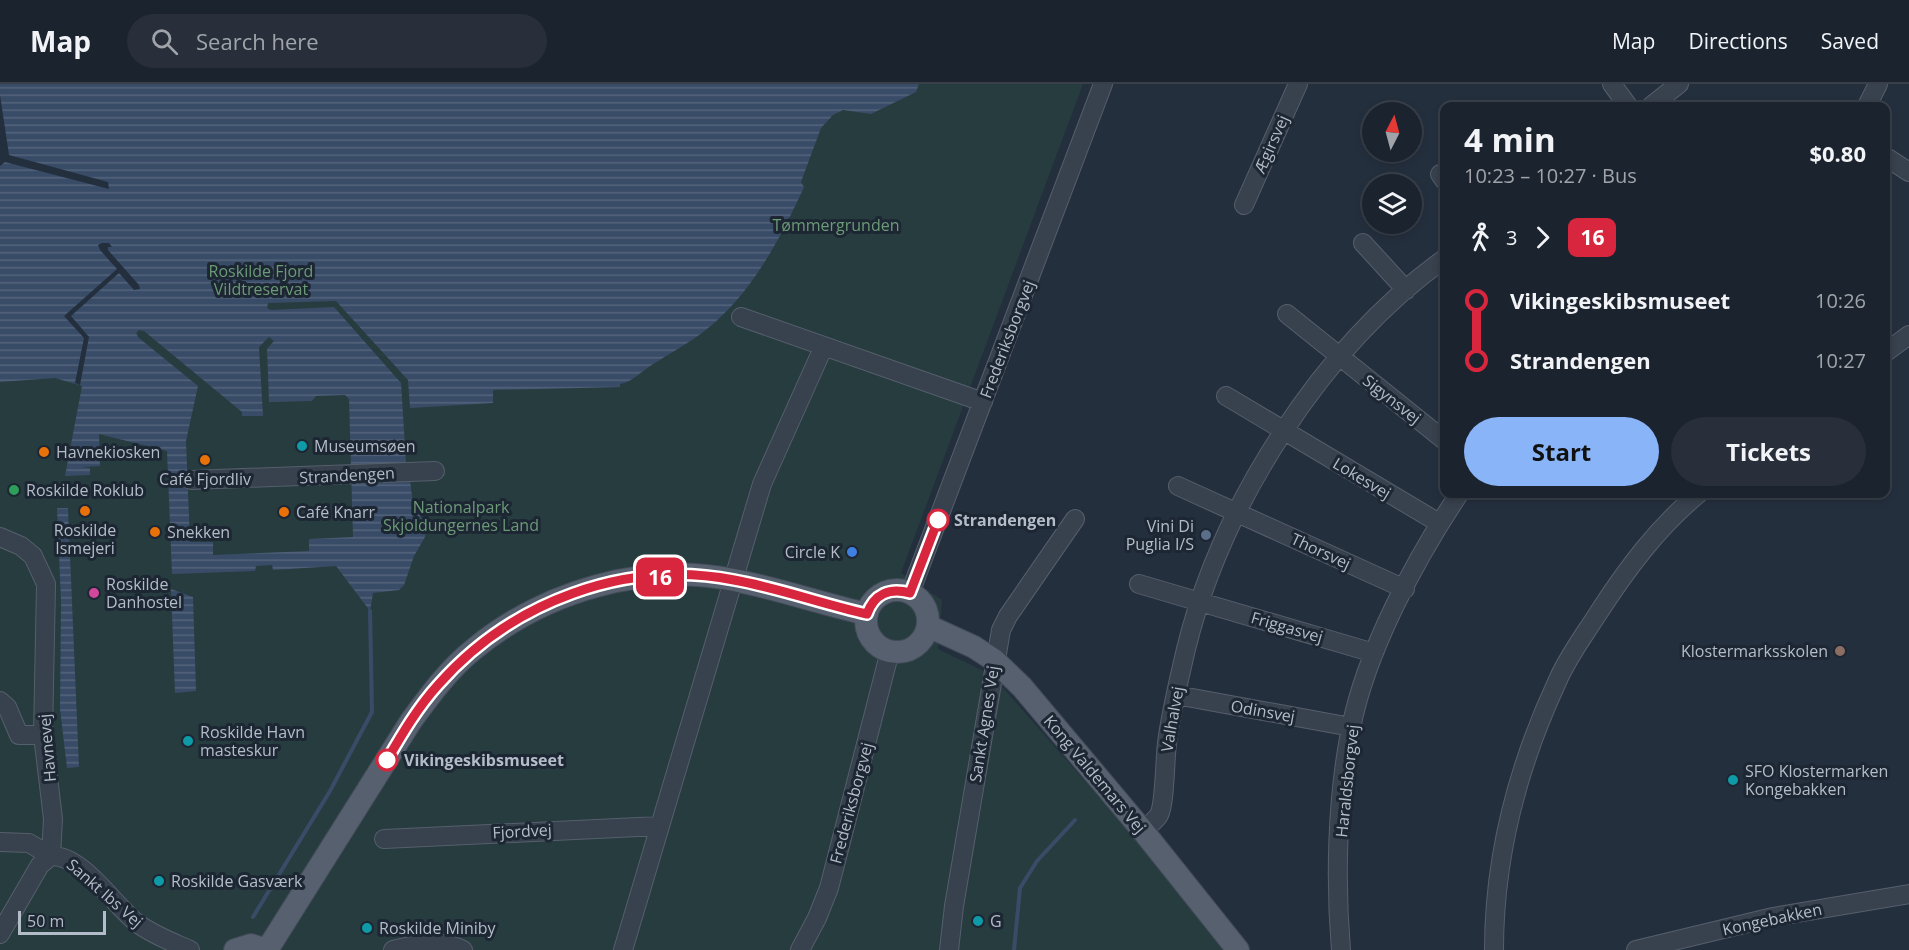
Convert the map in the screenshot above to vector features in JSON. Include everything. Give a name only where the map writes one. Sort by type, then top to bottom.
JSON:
[{"type":"main road","points":[[236,950],[251,945],[267,950],[411,721],[437,685],[472,650],[510,622],[553,600],[593,586],[640,578],[683,575],[733,580],[867,614]]},
{"type":"main road","points":[[892,590],[910,593],[924,607],[928,626],[924,636],[910,649],[890,651],[881,648],[868,633],[867,614],[870,606],[883,593],[892,590]]},
{"type":"main road","name":"Kong Valdemars Vej","points":[[928,626],[974,647],[994,660],[1022,687],[1143,831],[1238,950]]},
{"type":"street","name":"Frederiksborgvej","points":[[910,593],[1103,84]]},
{"type":"street","name":"Ægirsvej","points":[[1244,205],[1298,84]]},
{"type":"street","points":[[1612,84],[1625,102]]},
{"type":"street","points":[[1656,102],[1679,84]]},
{"type":"street","points":[[1869,102],[1878,84]]},
{"type":"street","points":[[1890,160],[1909,172]]},
{"type":"street","points":[[1363,243],[1406,290]]},
{"type":"street","name":"Valhalvej","points":[[1143,831],[1160,811],[1167,741],[1176,695],[1201,602],[1218,554],[1238,513],[1284,432],[1340,358],[1406,290],[1440,262]]},
{"type":"street","points":[[1287,314],[1340,358]]},
{"type":"street","points":[[741,317],[983,402]]},
{"type":"street","points":[[1890,349],[1909,335]]},
{"type":"street","points":[[622,950],[762,484],[824,348]]},
{"type":"street","name":"Sigynsvej","points":[[1340,358],[1440,437]]},
{"type":"street","points":[[1226,396],[1284,432]]},
{"type":"street","name":"Lokesvej","points":[[1284,432],[1439,524]]},
{"type":"street","name":"Strandengen","points":[[191,480],[435,471]]},
{"type":"street","points":[[1178,486],[1238,513]]},
{"type":"street","name":"Haraldsborgvej","points":[[1341,950],[1340,840],[1351,727],[1374,653],[1439,524],[1456,498]]},
{"type":"street","points":[[1494,950],[1499,871],[1504,835],[1530,749],[1557,680],[1627,568],[1694,498]]},
{"type":"street","name":"Thorsvej","points":[[1238,513],[1405,589]]},
{"type":"street","name":"Sankt Agnes Vej","points":[[949,950],[994,660],[1004,622],[1076,519]]},
{"type":"street","name":"Havnevej","points":[[0,537],[28,550],[39,563],[46,584],[42,735],[53,819],[51,856]]},
{"type":"street","points":[[1139,584],[1201,602]]},
{"type":"street","name":"Friggasvej","points":[[1201,602],[1374,653]]},
{"type":"street","name":"Frederiksborgvej","points":[[800,950],[818,918],[828,888],[890,651]]},
{"type":"street","name":"Odinsvej","points":[[1176,695],[1351,727]]},
{"type":"street","points":[[0,700],[7,706],[19,735],[42,735]]},
{"type":"street","name":"Fjordvej","points":[[384,839],[659,826]]},
{"type":"street","name":"Sankt Ibs Vej","points":[[0,842],[29,843],[51,856],[61,855],[75,864],[137,923],[161,938],[190,950]]},
{"type":"street","points":[[0,934],[40,865],[51,856]]},
{"type":"street","name":"Kongebakken","points":[[1636,950],[1773,916],[1909,894]]},
{"type":"street","points":[[393,950],[422,943],[444,944],[463,950]]},
{"type":"green space","name":"Nationalpark Skjoldungernes Land","points":[[0,84],[1083,84],[901,573],[942,600],[938,649],[992,675],[1203,916],[1223,950],[0,950]]},
{"type":"water","name":"Roskilde Fjord Vildtreservat","points":[[0,84],[919,84],[916,92],[871,114],[843,110],[833,115],[821,128],[801,182],[804,187],[795,207],[774,247],[749,285],[719,319],[702,333],[620,384],[620,387],[493,390],[493,403],[410,408],[408,380],[336,301],[268,303],[267,308],[271,310],[334,307],[401,383],[407,479],[410,480],[413,504],[427,527],[425,537],[414,556],[404,585],[399,590],[373,593],[370,611],[336,566],[273,570],[272,565],[256,566],[255,571],[172,574],[167,451],[99,434],[100,466],[81,467],[90,468],[90,475],[65,476],[82,386],[55,378],[0,382]],"holes":[[[139,330],[144,331],[242,412],[242,416],[263,416],[259,347],[269,337],[274,341],[267,349],[269,402],[312,401],[316,396],[345,395],[349,399],[353,537],[309,539],[309,551],[213,555],[213,542],[190,542],[186,441],[198,386],[139,338],[136,333]]]},
{"type":"water","points":[[57,508],[68,508],[79,767],[67,768],[60,709],[61,601]]},
{"type":"water","points":[[171,589],[193,597],[196,691],[175,693]]},
{"type":"pier","points":[[0,95],[9,155],[108,182],[109,189],[5,162],[0,166]]},
{"type":"pier","points":[[109,243],[112,247],[108,247],[108,250],[140,289],[134,290],[119,273],[71,316],[89,337],[80,385],[75,383],[84,338],[64,316],[117,269],[100,250],[98,245]]},
{"type":"waterway","points":[[253,917],[330,791],[372,712],[370,611]]},
{"type":"waterway","points":[[1014,950],[1020,888],[1037,861],[1075,820]]},
{"type":"bus line","name":"16","points":[[387,760],[437,685],[472,650],[510,622],[553,600],[593,586],[640,578],[683,575],[733,580],[867,614],[876,598],[883,593],[892,590],[910,593],[938,520]]},
{"type":"place","name":"Museumsøen","points":[[302,446]]},
{"type":"place","name":"Havnekiosken","points":[[44,452]]},
{"type":"place","name":"Café Fjordliv","points":[[205,460]]},
{"type":"place","name":"Roskilde Roklub","points":[[14,490]]},
{"type":"place","name":"Roskilde Ismejeri","points":[[85,511]]},
{"type":"place","name":"Café Knarr","points":[[284,512]]},
{"type":"place","name":"Strandengen","points":[[938,520]]},
{"type":"place","name":"Snekken","points":[[155,532]]},
{"type":"place","name":"Vini Di Puglia I/S","points":[[1206,535]]},
{"type":"place","name":"Circle K","points":[[852,552]]},
{"type":"place","name":"Roskilde Danhostel","points":[[94,593]]},
{"type":"place","name":"Klostermarksskolen","points":[[1840,651]]},
{"type":"place","name":"Roskilde Havn masteskur","points":[[188,741]]},
{"type":"place","name":"Vikingeskibsmuseet","points":[[387,760]]},
{"type":"place","name":"SFO Klostermarken Kongebakken","points":[[1733,780]]},
{"type":"place","name":"Roskilde Gasværk","points":[[159,881]]},
{"type":"place","name":"G","points":[[978,921]]},
{"type":"place","name":"Roskilde Miniby","points":[[367,928]]},
{"type":"park label","name":"Tømmergrunden","points":[[836,225]]}]
